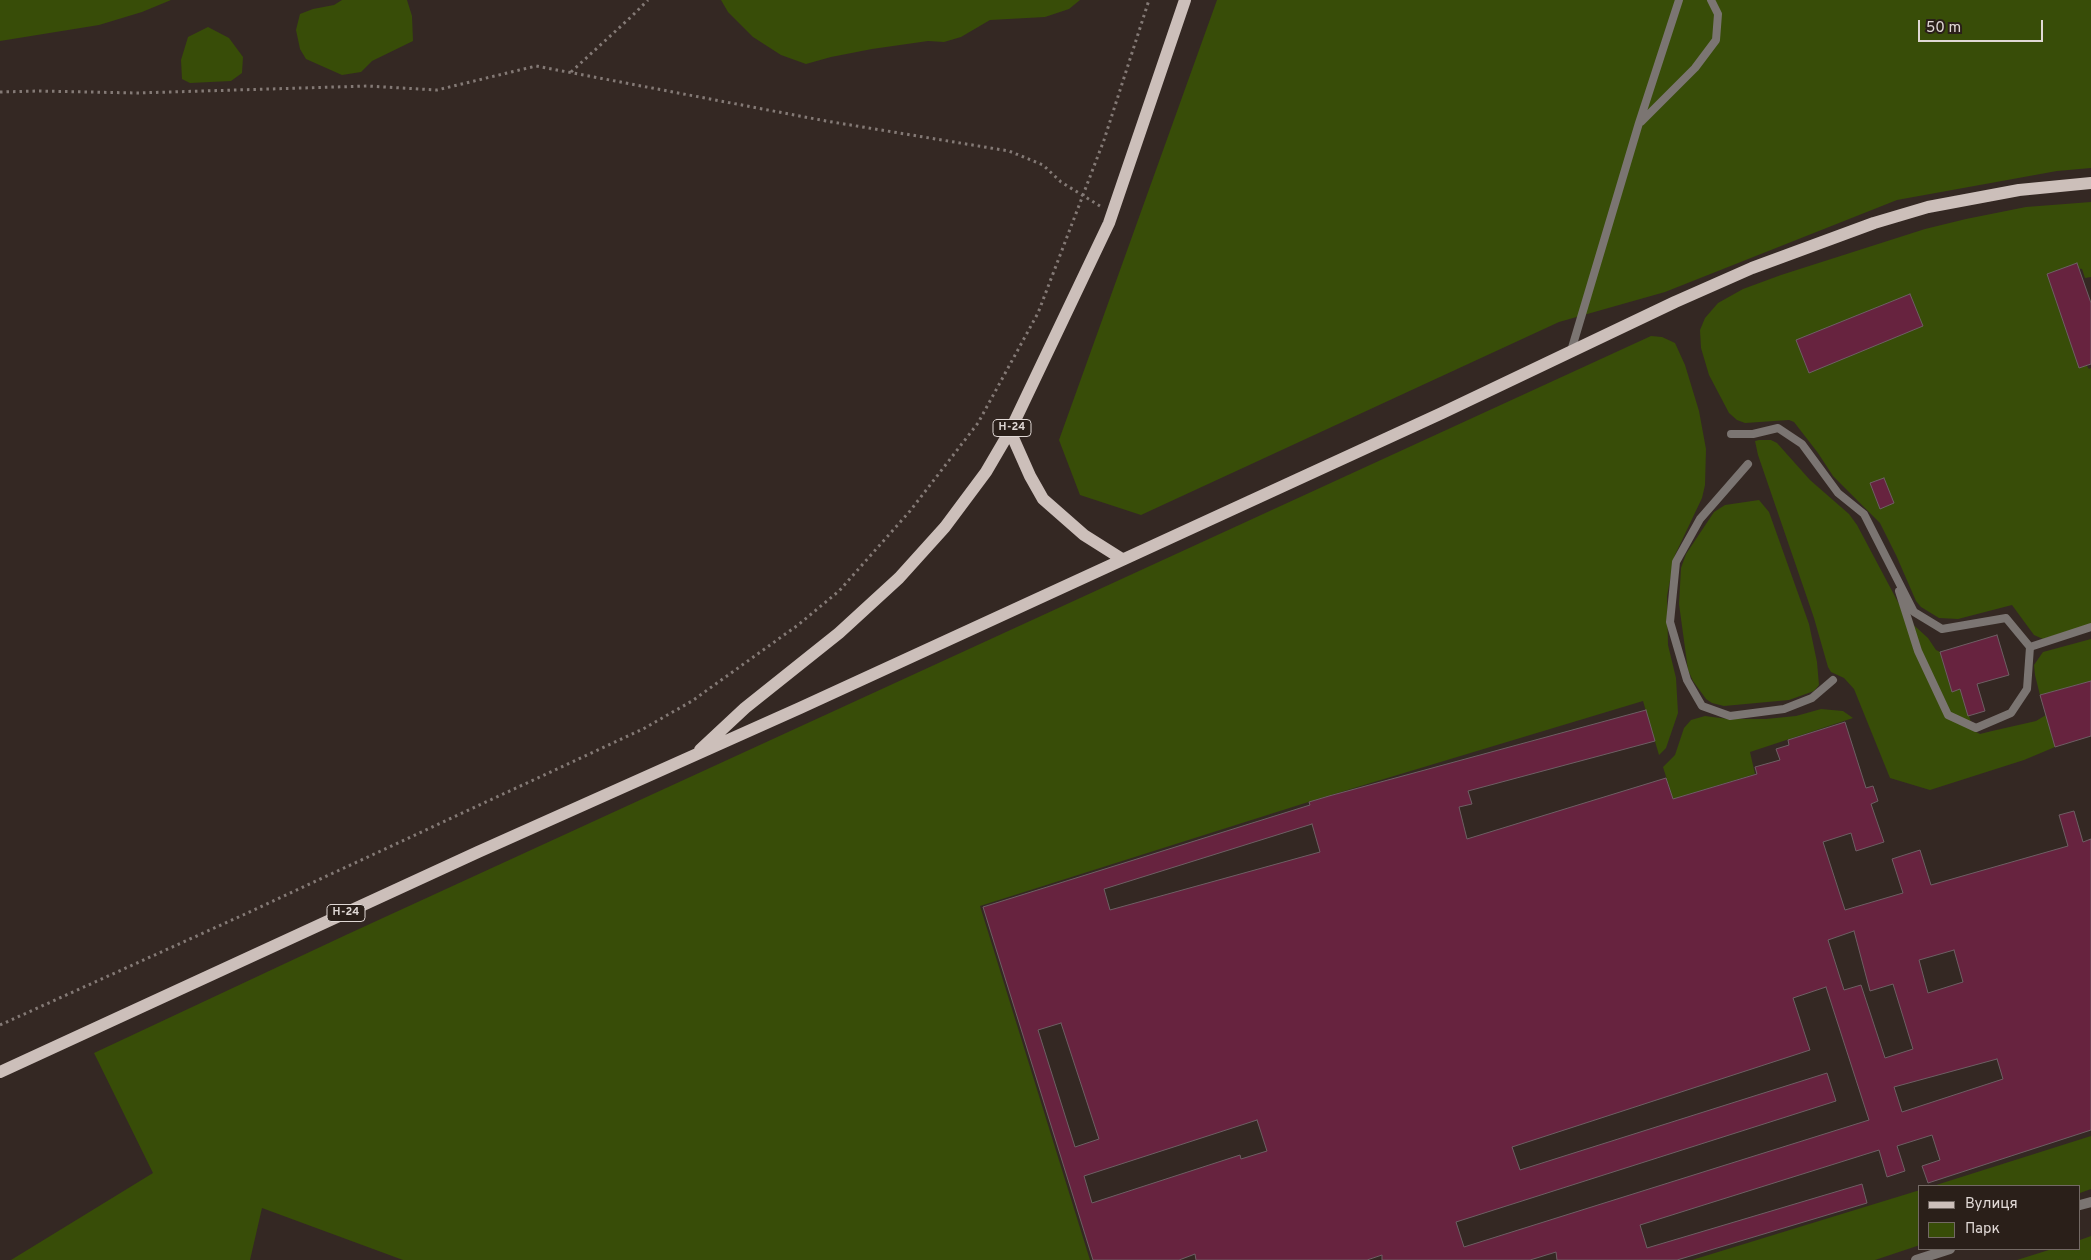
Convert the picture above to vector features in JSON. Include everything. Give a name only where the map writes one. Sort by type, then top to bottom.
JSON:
[{"type":"main road","name":"Н-24","points":[[0,1072],[460,860],[693,757],[745,708],[839,633],[899,578],[967,499],[1010,431],[1112,214],[1185,0]]},
{"type":"main road","points":[[693,757],[1442,413],[1675,302],[1752,268],[1874,223],[1928,207],[1988,195],[2050,186],[2091,184]]},
{"type":"main road","points":[[1010,431],[1030,476],[1047,503],[1084,534],[1122,559]]},
{"type":"street","points":[[1916,1260],[1947,1250]]},
{"type":"lane","points":[[1571,351],[1639,123],[1679,0]]},
{"type":"lane","points":[[1639,123],[1695,68],[1716,40],[1718,14],[1711,0]]},
{"type":"lane","points":[[1731,434],[1753,434],[1778,428],[1802,444],[1838,493],[1864,514],[1894,572],[1914,612],[1942,629],[2006,618],[2030,647],[2027,689],[2010,713],[1976,728],[1948,715],[1918,651],[1894,572]]},
{"type":"lane","points":[[1748,464],[1700,519],[1676,562],[1670,622],[1687,680],[1702,706],[1730,716],[1784,709],[1812,698],[1832,680]]},
{"type":"lane","points":[[2030,647],[2091,627]]},
{"type":"path","points":[[571,72],[648,0]]},
{"type":"path","points":[[0,1025],[252,911],[643,729],[692,701],[798,625],[838,591],[910,511],[978,423],[1038,313],[1104,140],[1149,0]]},
{"type":"path","points":[[0,92],[137,93],[368,86],[437,90],[536,66],[826,122],[1009,151],[1044,165],[1061,182],[1112,214]]},
{"type":"green space","points":[[0,0],[171,0],[142,12],[99,25],[0,41]]},
{"type":"green space","points":[[342,0],[407,0],[412,16],[413,41],[372,61],[361,72],[342,75],[306,59],[300,49],[296,30],[300,14],[313,9],[334,5]]},
{"type":"green space","points":[[721,0],[1080,0],[1069,9],[1045,17],[990,20],[961,37],[944,42],[928,41],[872,49],[806,64],[781,55],[753,37],[728,12]]},
{"type":"green space","points":[[1217,0],[2091,0],[2091,168],[2057,171],[1897,200],[1665,292],[1559,322],[1141,515],[1080,495],[1059,440]]},
{"type":"green space","points":[[208,27],[229,38],[243,57],[242,73],[231,81],[190,83],[182,79],[181,60],[188,37]]},
{"type":"green space","points":[[2091,202],[2091,277],[2085,278],[2082,269],[2076,268],[2077,352],[2089,369],[2091,368],[2091,624],[2043,639],[2034,635],[2012,605],[1958,619],[1939,618],[1921,607],[1916,601],[1880,523],[1833,476],[1794,422],[1789,420],[1745,423],[1737,420],[1729,413],[1709,375],[1701,348],[1700,330],[1705,318],[1718,303],[1743,289],[1781,275],[1925,229],[1966,219],[2026,207]]},
{"type":"green space","points":[[1651,336],[1662,337],[1675,343],[1685,365],[1699,411],[1706,449],[1705,485],[1702,498],[1675,555],[1667,596],[1668,645],[1676,678],[1678,713],[1666,748],[1659,755],[1643,701],[1321,798],[980,906],[1090,1260],[403,1260],[262,1208],[250,1260],[11,1260],[153,1173],[94,1053],[348,934]]},
{"type":"green space","points":[[1771,440],[1777,443],[1810,480],[1849,514],[1857,525],[1907,619],[1940,652],[1952,692],[1960,689],[1974,731],[1980,734],[2036,721],[2046,715],[2055,747],[2024,760],[1930,790],[1890,778],[1854,689],[1844,678],[1831,672],[1828,667],[1814,618],[1758,455],[1755,441]]},
{"type":"green space","points":[[1759,500],[1769,512],[1809,624],[1817,662],[1819,685],[1814,691],[1789,700],[1724,706],[1712,703],[1706,699],[1693,681],[1688,670],[1679,604],[1681,568],[1686,554],[1714,512],[1725,505]]},
{"type":"green space","points":[[2091,639],[2091,681],[2040,695],[2034,665],[2043,652]]},
{"type":"green space","points":[[1821,709],[1843,711],[1853,718],[1750,752],[1755,774],[1673,799],[1663,767],[1675,755],[1684,728],[1691,720],[1705,716],[1728,719],[1766,719],[1796,716]]},
{"type":"green space","points":[[2091,1136],[2091,1189],[2081,1193],[2081,1185],[1936,1185]]},
{"type":"green space","points":[[1918,1191],[1918,1246],[1875,1260],[1692,1260]]},
{"type":"green space","points":[[2091,1236],[2091,1260],[2017,1260],[2049,1250],[2081,1250],[2081,1240]]},
{"type":"building","points":[[2077,263],[2091,303],[2091,364],[2079,368],[2047,274]]},
{"type":"building","points":[[1910,294],[1923,326],[1809,373],[1796,340]]},
{"type":"building","points":[[1884,478],[1894,503],[1880,509],[1870,483]]},
{"type":"building","points":[[1997,635],[2009,675],[1977,684],[1985,711],[1968,716],[1960,689],[1952,692],[1940,652]]},
{"type":"building","points":[[2091,681],[2091,736],[2055,747],[2040,695]]},
{"type":"building","points":[[1646,710],[1655,741],[1468,791],[1472,804],[1459,807],[1467,839],[1666,778],[1673,799],[1757,774],[1755,767],[1780,760],[1776,749],[1789,745],[1788,740],[1845,722],[1866,788],[1873,786],[1878,801],[1871,804],[1884,842],[1856,851],[1851,833],[1823,842],[1845,910],[1903,893],[1892,859],[1920,850],[1931,885],[2068,846],[2059,815],[2074,811],[2083,842],[2091,839],[2091,1130],[1928,1183],[1922,1166],[1940,1160],[1932,1135],[1897,1146],[1905,1171],[1887,1177],[1879,1150],[1640,1225],[1647,1248],[1862,1184],[1867,1203],[1677,1260],[1557,1260],[1556,1252],[1530,1260],[1382,1260],[1382,1255],[1367,1260],[1196,1260],[1195,1254],[1179,1260],[1093,1260],[983,907],[1310,805],[1309,802]],"holes":[[[1312,824],[1320,852],[1110,910],[1104,889]],[[1854,931],[1870,991],[1893,984],[1913,1049],[1885,1058],[1861,985],[1844,990],[1828,940]],[[1954,950],[1963,982],[1928,993],[1919,960]],[[1826,987],[1869,1120],[1464,1247],[1456,1222],[1836,1101],[1827,1073],[1520,1170],[1512,1147],[1810,1050],[1793,998]],[[1061,1023],[1099,1139],[1075,1147],[1038,1030]],[[1997,1059],[2003,1079],[1902,1112],[1894,1087]],[[1257,1120],[1267,1151],[1241,1159],[1240,1155],[1092,1203],[1084,1176]]]}]
